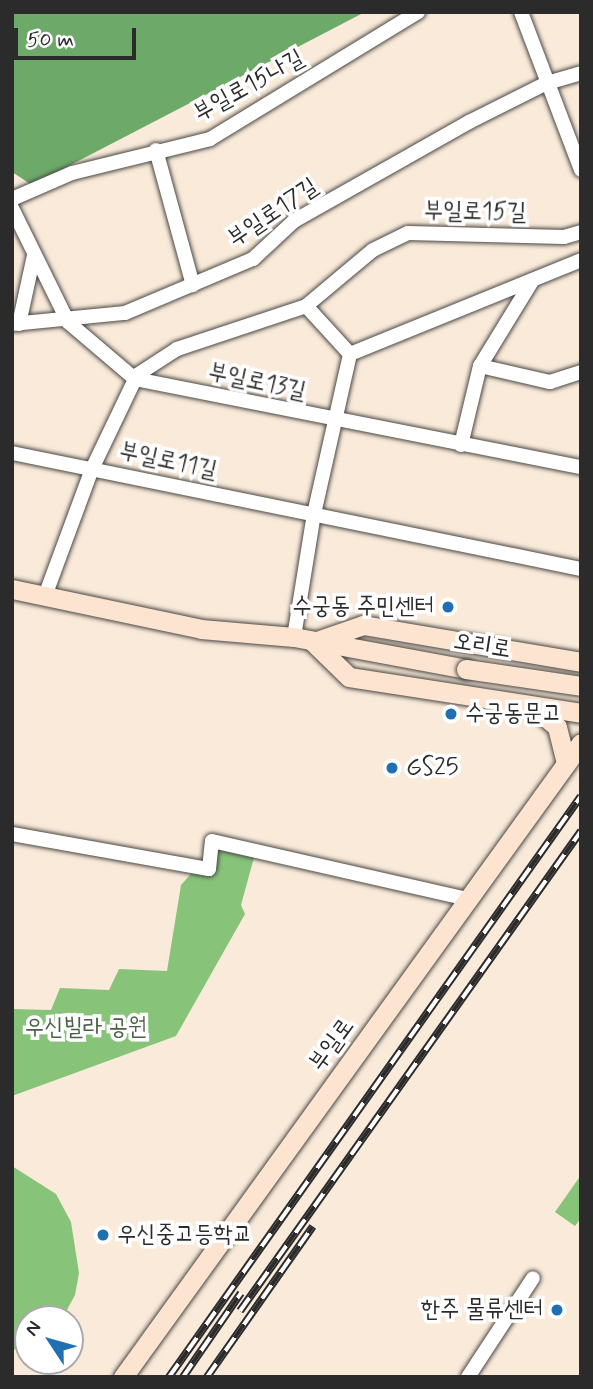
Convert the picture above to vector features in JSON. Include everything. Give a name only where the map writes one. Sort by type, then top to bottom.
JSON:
[{"type":"main road","name":"오리로","points":[[12,589],[201,629],[304,640],[581,686]]},
{"type":"main road","points":[[304,640],[363,625],[581,662]]},
{"type":"main road","points":[[304,640],[349,677],[581,713]]},
{"type":"main road","points":[[497,700],[519,690],[526,678],[519,657],[508,650]]},
{"type":"main road","points":[[530,705],[557,727],[566,763]]},
{"type":"main road","name":"부일로","points":[[123,1377],[581,743]]},
{"type":"street","name":"부일로15나길","points":[[12,200],[72,173],[156,150],[210,139],[418,12]]},
{"type":"street","points":[[521,12],[581,170]]},
{"type":"street","name":"부일로17길","points":[[16,324],[68,322],[125,313],[253,259],[294,221],[547,83],[581,73]]},
{"type":"street","points":[[156,150],[193,285]]},
{"type":"street","name":"부일로13길","points":[[12,208],[68,322],[135,379],[334,422],[581,467]]},
{"type":"street","name":"부일로15길","points":[[92,469],[135,379],[177,349],[306,306],[373,250],[408,233],[564,237],[581,232]]},
{"type":"street","points":[[16,324],[34,255]]},
{"type":"street","points":[[350,354],[581,260]]},
{"type":"street","points":[[461,445],[480,366],[532,281]]},
{"type":"street","points":[[306,306],[350,354]]},
{"type":"street","points":[[304,640],[314,514],[350,354]]},
{"type":"street","points":[[480,366],[551,382],[581,372]]},
{"type":"street","name":"부일로11길","points":[[12,453],[581,569]]},
{"type":"street","points":[[45,596],[92,469]]},
{"type":"street","points":[[12,834],[209,869],[212,841],[468,899]]},
{"type":"street","points":[[468,1377],[533,1278]]},
{"type":"green space","points":[[12,12],[365,12],[32,185],[12,172]]},
{"type":"green space","name":"우신빌라 공원","points":[[213,849],[255,854],[241,905],[245,914],[176,1036],[12,1096],[12,1009],[51,1010],[60,988],[109,990],[119,969],[167,971],[181,885]]},
{"type":"green space","points":[[12,1166],[56,1194],[71,1222],[79,1273],[75,1295],[70,1305],[14,1305],[12,1350]]},
{"type":"green space","points":[[581,1175],[581,1218],[575,1226],[555,1212]]},
{"type":"railway","points":[[169,1377],[581,796]]},
{"type":"railway","points":[[240,1311],[581,831]]},
{"type":"railway","points":[[207,1377],[313,1226]]},
{"type":"railway","points":[[183,1377],[241,1293]]},
{"type":"place","name":"수궁동 주민센터","points":[[448,607]]},
{"type":"place","name":"수궁동문고","points":[[451,714]]},
{"type":"place","name":"GS25","points":[[392,768]]},
{"type":"place","name":"우신중고등학교","points":[[103,1235]]},
{"type":"place","name":"한주 물류센터","points":[[557,1310]]}]
